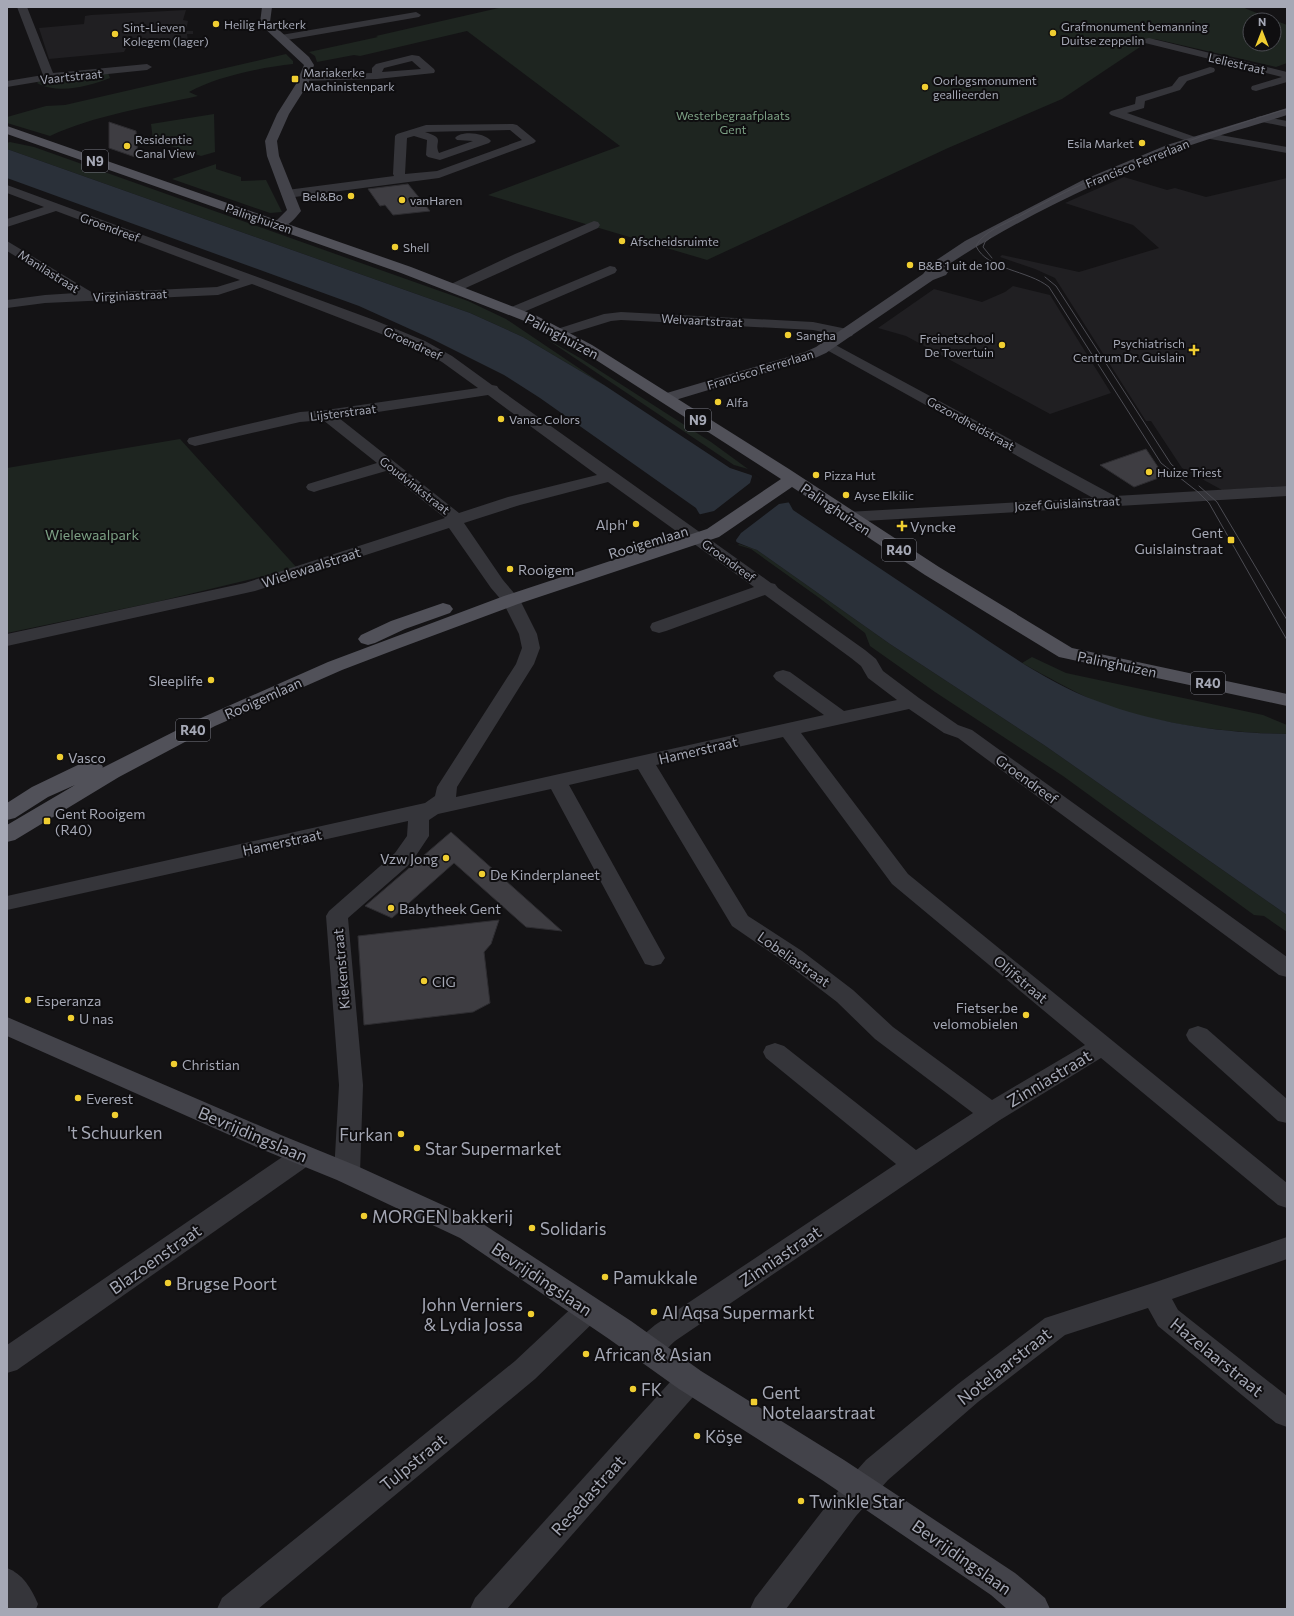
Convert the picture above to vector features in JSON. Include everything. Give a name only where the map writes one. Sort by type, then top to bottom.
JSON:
[{"type":"main road","name":"Palinghuizen","points":[[7,130],[454,288],[514,311],[559,333],[587,348],[666,398],[781,480],[847,517],[984,602],[1050,646],[1066,653],[1287,700]]},
{"type":"main road","name":"Rooigemlaan","points":[[7,813],[40,792],[74,777],[194,713],[371,638],[398,625],[506,595],[700,532],[781,480]]},
{"type":"main road","name":"Rooigemlaan","points":[[7,835],[111,772],[208,722],[336,666],[506,595]]},
{"type":"street","points":[[22,7],[49,77]]},
{"type":"street","points":[[266,7],[265,23],[305,59],[309,67],[283,114],[271,141],[273,156],[294,210],[279,225]]},
{"type":"street","points":[[281,38],[416,15]]},
{"type":"street","name":"Leliestraat","points":[[1149,41],[1185,51],[1285,74]]},
{"type":"street","name":"Vaartstraat","points":[[7,84],[49,77],[147,67]]},
{"type":"street","points":[[1194,140],[1115,113],[1138,107],[1140,106],[1140,99],[1176,88],[1183,78],[1210,70]]},
{"type":"street","name":"Vaartstraat","points":[[98,83],[117,79],[113,71]]},
{"type":"street","points":[[1256,88],[1285,74]]},
{"type":"street","points":[[304,78],[377,76]]},
{"type":"street","name":"Vaartstraat","points":[[29,80],[43,88]]},
{"type":"street","name":"Francisco Ferrerlaan","points":[[666,398],[810,355],[830,346],[846,333],[928,276],[949,269],[984,247],[994,233],[1029,212],[1087,183],[1142,159],[1194,140],[1287,110]]},
{"type":"street","points":[[1261,119],[1287,124]]},
{"type":"street","points":[[287,194],[402,179],[439,174],[530,141],[513,127],[426,128],[401,136],[399,174],[402,179]]},
{"type":"street","points":[[414,132],[433,138]]},
{"type":"street","points":[[1209,136],[1287,150]]},
{"type":"street","name":"Groendreef","points":[[7,189],[420,344],[447,359],[611,476],[700,532],[709,547],[769,588],[858,654],[869,664],[875,674],[912,702],[951,729],[965,734],[1287,969]]},
{"type":"street","points":[[7,223],[56,207]]},
{"type":"street","points":[[454,288],[594,225]]},
{"type":"street","name":"Manilastraat","points":[[7,244],[91,297]]},
{"type":"street","name":"Palinghuizen","points":[[514,311],[610,270]]},
{"type":"street","name":"Virginiastraat","points":[[7,304],[91,297],[218,291],[252,280]]},
{"type":"street","name":"Welvaartstraat","points":[[559,333],[603,319],[621,316],[812,326],[846,333]]},
{"type":"street","name":"Gezondheidstraat","points":[[830,346],[1111,501]]},
{"type":"street","name":"Lijsterstraat","points":[[195,441],[300,417],[326,416],[492,390]]},
{"type":"street","name":"Goudvinkstraat","points":[[326,416],[453,516],[457,527],[506,595]]},
{"type":"street","points":[[314,487],[390,465]]},
{"type":"street","name":"Wielewaalstraat","points":[[7,640],[249,587],[514,501],[611,476]]},
{"type":"street","name":"Jozef Guislainstraat","points":[[847,517],[1287,491]]},
{"type":"street","name":"Groendreef","points":[[659,627],[769,588]]},
{"type":"street","name":"Kiekenstraat","points":[[347,1173],[351,1084],[337,916],[403,858],[418,836],[419,818],[445,799],[447,787],[525,664],[530,648],[528,634],[506,595]]},
{"type":"street","points":[[783,676],[839,717]]},
{"type":"street","name":"Hamerstraat","points":[[7,903],[644,763],[839,717],[912,702]]},
{"type":"street","name":"Olijfstraat","points":[[788,729],[900,879],[1287,1198]]},
{"type":"street","name":"Lobeliastraat","points":[[644,763],[740,922],[794,957],[845,996],[884,1033],[991,1113]]},
{"type":"street","points":[[557,781],[653,958]]},
{"type":"street","name":"Bevrijdingslaan","points":[[7,1026],[303,1156],[347,1173],[470,1230],[620,1330],[690,1380],[860,1488],[1003,1584],[1033,1609]]},
{"type":"street","points":[[1198,1035],[1287,1114]]},
{"type":"street","name":"Zinniastraat","points":[[646,1350],[665,1333],[991,1113],[1102,1046]]},
{"type":"street","points":[[775,1052],[916,1164]]},
{"type":"street","name":"Blazoenstraat","points":[[7,1361],[303,1156]]},
{"type":"street","name":"Notelaarstraat","points":[[766,1609],[860,1488],[877,1470],[950,1408],[1055,1326],[1155,1294],[1287,1248]]},
{"type":"street","name":"Hazelaarstraat","points":[[1155,1294],[1168,1318],[1287,1414]]},
{"type":"street","name":"Tulpstraat","points":[[233,1609],[525,1370],[588,1310]]},
{"type":"street","name":"Resedastraat","points":[[486,1609],[690,1380]]},
{"type":"shaded area","name":"Sint-Lieven Kolegem (lager)","points":[[186,10],[183,20],[188,21],[186,31],[193,31],[193,34],[187,34],[188,41],[172,42],[171,45],[127,46],[124,52],[49,59],[39,28],[84,24],[85,16],[91,15]]},
{"type":"shaded area","points":[[7,149],[470,313],[523,337],[604,385],[730,468],[751,475],[788,501],[793,510],[896,579],[1026,665],[1079,694],[1143,716],[1190,726],[1239,732],[1287,734],[1287,915],[1044,745],[890,644],[757,550],[730,539],[714,529],[701,516],[696,508],[540,398],[504,375],[432,339],[359,306],[7,178]]},
{"type":"shaded area","name":"Psychiatrisch Centrum Dr. Guislain","points":[[1124,177],[1167,190],[1175,188],[1206,197],[1287,178],[1287,486],[1222,490],[1182,468],[1151,421],[1146,421],[1055,278],[1035,269],[1000,257],[1002,255],[1079,272],[1159,248],[1133,225],[1065,203]]},
{"type":"shaded area","name":"Freinetschool De Tovertuin","points":[[1013,286],[1050,295],[1111,393],[1050,414],[906,336],[878,328],[934,289],[982,302],[1005,292]]},
{"type":"green space","name":"Westerbegraafplaats Gent","points":[[503,7],[1242,7],[1254,12],[1242,12],[1242,52],[1282,52],[1282,23],[1287,25],[1287,63],[1276,67],[1155,39],[1149,41],[1062,99],[948,148],[707,260],[488,195],[620,146],[467,31],[360,56],[354,55],[317,62],[315,56],[309,52],[378,37],[376,36]]},
{"type":"green space","points":[[286,54],[293,61],[293,64],[254,70],[225,77],[189,92],[198,96],[103,117],[50,136],[7,123],[7,117],[46,106],[65,105]]},
{"type":"green space","points":[[108,73],[110,78],[93,84],[74,88],[64,89],[46,87],[37,83],[39,81]]},
{"type":"green space","points":[[214,114],[215,152],[201,156],[153,140],[151,124]]},
{"type":"green space","points":[[10,142],[34,147],[468,301],[506,319],[604,385],[523,337],[470,313],[7,149],[7,143]]},
{"type":"green space","points":[[216,164],[216,169],[241,177],[241,181],[266,180],[282,212],[270,213],[172,179]]},
{"type":"green space","points":[[545,338],[580,358],[711,442],[748,469],[734,465]]},
{"type":"green space","name":"Wielewaalpark","points":[[180,439],[297,568],[156,602],[7,633],[7,468]]},
{"type":"green space","points":[[739,544],[757,550],[890,644],[1044,745],[1287,915],[1287,932],[1264,916],[1254,915],[1063,776],[935,692],[870,646],[865,633],[751,549],[738,545]]},
{"type":"green space","points":[[1032,657],[1066,673],[1263,715],[1287,725],[1287,734],[1240,732],[1190,726],[1140,716],[1086,697],[1022,663]]},
{"type":"pier","points":[[753,473],[791,502],[779,504],[741,533],[736,540],[737,545],[731,543],[699,519],[697,515],[714,511],[750,483]]},
{"type":"building","points":[[109,122],[136,131],[138,158],[109,148]]},
{"type":"building","name":"vanHaren","points":[[408,184],[430,211],[393,215],[385,205],[380,206],[368,189]]},
{"type":"building","name":"Huize Triest","points":[[1146,449],[1164,476],[1134,487],[1100,465]]},
{"type":"building","points":[[451,832],[562,931],[526,927],[454,863],[392,918],[365,906]]},
{"type":"building","name":"CIG","points":[[499,920],[491,944],[484,952],[490,1003],[473,1012],[364,1025],[358,936]]},
{"type":"tram line","points":[[1287,109],[1183,143],[1116,169],[1050,200],[994,229],[984,236],[976,246],[981,254],[989,260],[1040,281],[1049,287],[1161,463],[1198,492],[1209,503],[1287,640]]},
{"type":"tram line","points":[[991,237],[985,242],[983,247],[992,258]]},
{"type":"tram line","points":[[1045,277],[1056,286],[1171,464],[1181,473]]},
{"type":"tram line","points":[[1199,486],[1217,502],[1287,620]]},
{"type":"place","name":"Heilig Hartkerk","points":[[216,24]]},
{"type":"place","name":"Grafmonument bemanning Duitse zeppelin","points":[[1053,33]]},
{"type":"place","name":"Sint-Lieven Kolegem (lager)","points":[[115,34]]},
{"type":"place","name":"Mariakerke Machinistenpark","points":[[295,79]]},
{"type":"place","name":"Oorlogsmonument geallieerden","points":[[925,87]]},
{"type":"place","name":"Esila Market","points":[[1142,143]]},
{"type":"place","name":"Residentie Canal View","points":[[127,146]]},
{"type":"place","name":"Bel&Bo","points":[[351,196]]},
{"type":"place","name":"vanHaren","points":[[402,200]]},
{"type":"place","name":"Afscheidsruimte","points":[[622,241]]},
{"type":"place","name":"Shell","points":[[395,247]]},
{"type":"place","name":"B&B 1 uit de 100","points":[[910,265]]},
{"type":"place","name":"Sangha","points":[[788,335]]},
{"type":"place","name":"Freinetschool De Tovertuin","points":[[1002,345]]},
{"type":"place","name":"Psychiatrisch Centrum Dr. Guislain","points":[[1194,350]]},
{"type":"place","name":"Alfa","points":[[718,402]]},
{"type":"place","name":"Vanac Colors","points":[[501,419]]},
{"type":"place","name":"Huize Triest","points":[[1149,472]]},
{"type":"place","name":"Pizza Hut","points":[[816,475]]},
{"type":"place","name":"Ayse Elkilic","points":[[846,495]]},
{"type":"place","name":"Alph'","points":[[636,524]]},
{"type":"place","name":"Vyncke","points":[[902,526]]},
{"type":"place","name":"Gent Guislainstraat","points":[[1231,540]]},
{"type":"place","name":"Rooigem","points":[[510,569]]},
{"type":"place","name":"Sleeplife","points":[[211,680]]},
{"type":"place","name":"Vasco","points":[[60,757]]},
{"type":"place","name":"Gent Rooigem (R40)","points":[[47,821]]},
{"type":"place","name":"Vzw Jong","points":[[446,858]]},
{"type":"place","name":"De Kinderplaneet","points":[[482,874]]},
{"type":"place","name":"Babytheek Gent","points":[[391,908]]},
{"type":"place","name":"CIG","points":[[424,981]]},
{"type":"place","name":"Esperanza","points":[[28,1000]]},
{"type":"place","name":"Fietser.be velomobielen","points":[[1026,1015]]},
{"type":"place","name":"U nas","points":[[71,1018]]},
{"type":"place","name":"Christian","points":[[174,1064]]},
{"type":"place","name":"Everest","points":[[78,1098]]},
{"type":"place","name":"'t Schuurken","points":[[115,1115]]},
{"type":"place","name":"Furkan","points":[[401,1134]]},
{"type":"place","name":"Star Supermarket","points":[[417,1148]]},
{"type":"place","name":"MORGEN bakkerij","points":[[364,1216]]},
{"type":"place","name":"Solidaris","points":[[532,1228]]},
{"type":"place","name":"Pamukkale","points":[[605,1277]]},
{"type":"place","name":"Brugse Poort","points":[[168,1283]]},
{"type":"place","name":"Al Aqsa Supermarkt","points":[[654,1312]]},
{"type":"place","name":"John Verniers & Lydia Jossa","points":[[531,1314]]},
{"type":"place","name":"African & Asian","points":[[586,1354]]},
{"type":"place","name":"FK","points":[[633,1389]]},
{"type":"place","name":"Gent Notelaarstraat","points":[[754,1402]]},
{"type":"place","name":"Köşe","points":[[697,1436]]},
{"type":"place","name":"Twinkle Star","points":[[801,1501]]}]
